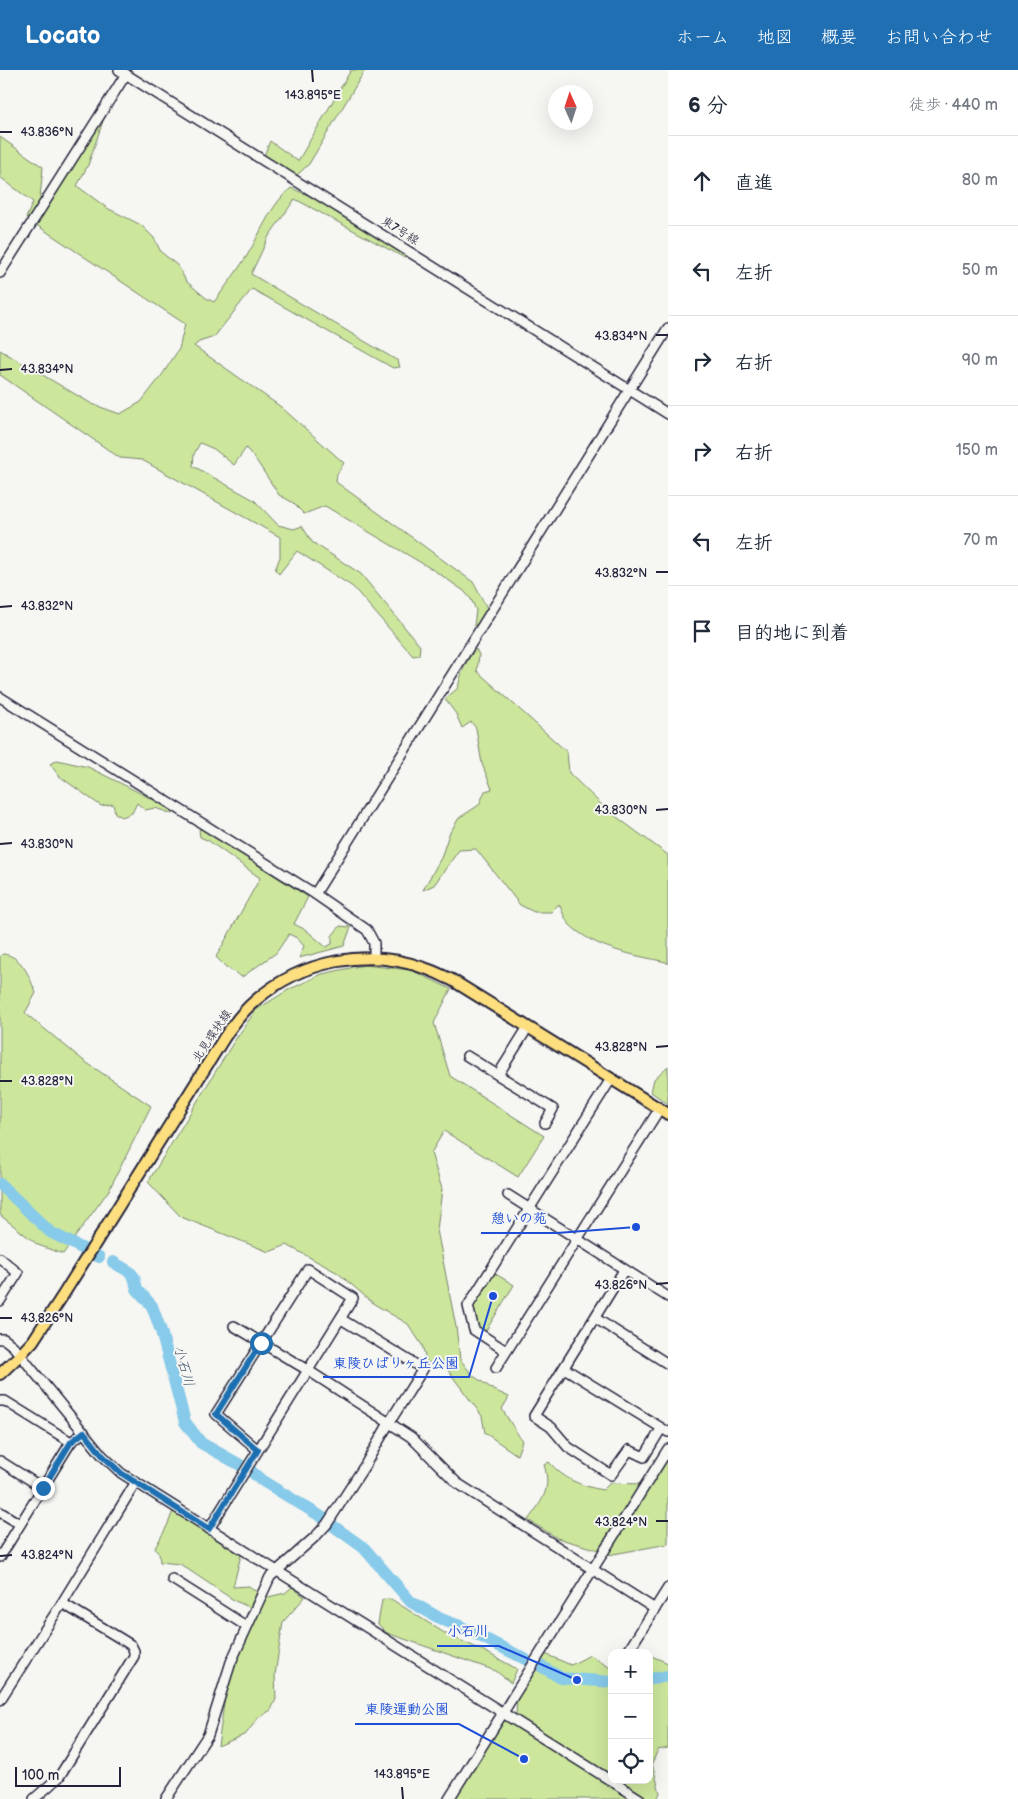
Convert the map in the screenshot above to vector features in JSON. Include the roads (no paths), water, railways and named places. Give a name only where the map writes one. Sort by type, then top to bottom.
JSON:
[{"type":"main road","name":"北見環状線","points":[[0,1374],[33,1341],[238,1018],[256,1000],[281,982],[306,969],[340,960],[374,958],[405,962],[424,967],[452,980],[664,1111]]},
{"type":"street","points":[[0,273],[123,72]]},
{"type":"street","name":"東7号線","points":[[123,72],[668,414]]},
{"type":"street","points":[[315,894],[668,328]]},
{"type":"street","points":[[0,697],[315,894],[367,930],[374,943],[374,958]]},
{"type":"street","points":[[498,1075],[528,1027]]},
{"type":"street","points":[[467,1056],[553,1109],[545,1123]]},
{"type":"street","points":[[506,1351],[474,1330],[468,1306],[611,1079]]},
{"type":"street","points":[[496,1368],[664,1111]]},
{"type":"street","points":[[508,1195],[668,1297]]},
{"type":"street","points":[[0,1258],[18,1273],[0,1301]]},
{"type":"street","points":[[209,1529],[353,1298],[308,1269],[216,1414],[258,1450]]},
{"type":"street","points":[[564,1368],[665,1430],[644,1457],[629,1450],[611,1475],[568,1447],[551,1427],[534,1416],[624,1270]]},
{"type":"street","points":[[595,1318],[668,1364]]},
{"type":"street","points":[[166,1799],[208,1735],[231,1662],[270,1577],[327,1524],[423,1369],[341,1319]]},
{"type":"street","points":[[234,1326],[309,1371],[411,1437],[457,1483],[654,1609]]},
{"type":"street","points":[[0,1339],[4,1339],[13,1346],[114,1467],[209,1529],[640,1799]]},
{"type":"street","points":[[0,1401],[5,1401],[71,1442]]},
{"type":"street","points":[[0,1557],[71,1442],[84,1432]]},
{"type":"street","points":[[449,1799],[668,1449]]},
{"type":"street","points":[[0,1461],[43,1488]]},
{"type":"street","points":[[0,1700],[136,1482]]},
{"type":"street","points":[[0,1512],[20,1524]]},
{"type":"street","points":[[172,1579],[246,1626]]},
{"type":"street","points":[[630,1649],[668,1588]]},
{"type":"street","points":[[34,1799],[59,1777],[134,1656],[131,1645],[62,1603]]},
{"type":"waterway","name":"小石川","points":[[0,1184],[50,1232],[99,1257]]},
{"type":"waterway","name":"小石川","points":[[113,1262],[130,1272],[134,1277],[137,1289],[152,1306],[161,1331],[185,1422],[201,1443],[242,1466]]},
{"type":"waterway","name":"小石川","points":[[251,1471],[261,1480],[325,1519]]},
{"type":"waterway","name":"小石川","points":[[332,1525],[364,1548],[411,1602],[443,1620],[460,1626],[525,1659]]},
{"type":"waterway","name":"小石川","points":[[541,1666],[561,1678],[608,1682]]},
{"type":"waterway","name":"小石川","points":[[653,1678],[668,1676]]},
{"type":"place","name":"憩いの苑","points":[[636,1227]]},
{"type":"place","name":"東陵ひばりヶ丘公園","points":[[493,1296]]},
{"type":"place","name":"小石川","points":[[577,1680]]},
{"type":"place","name":"東陵運動公園","points":[[524,1759]]}]
